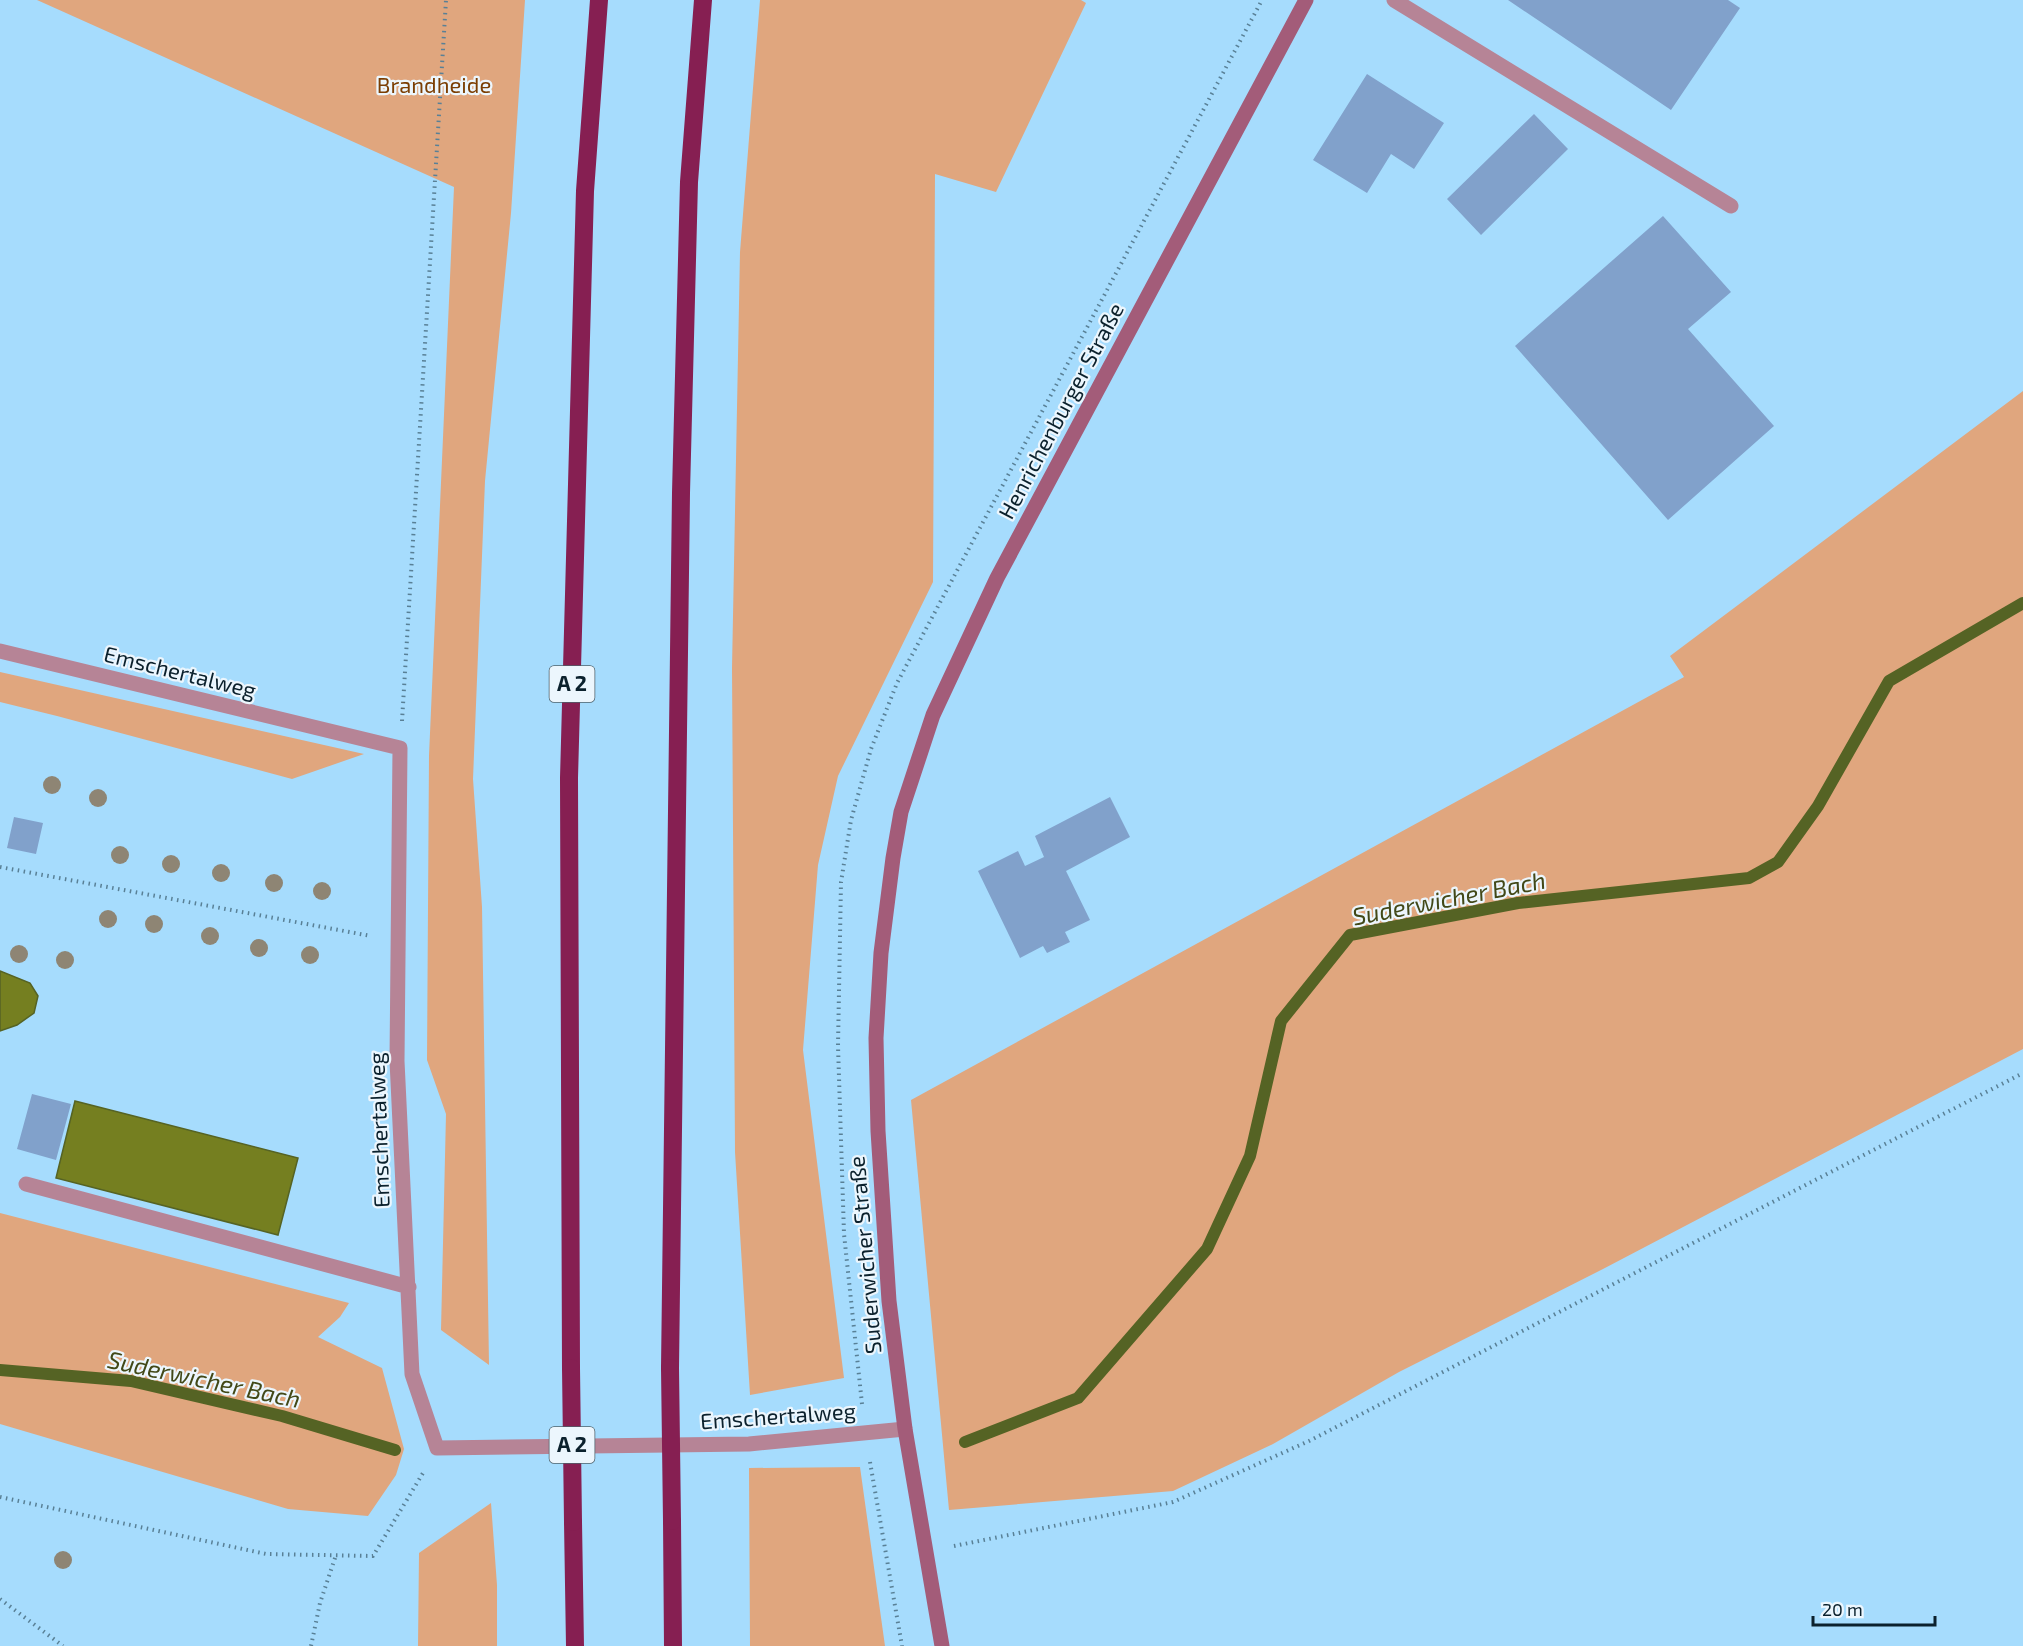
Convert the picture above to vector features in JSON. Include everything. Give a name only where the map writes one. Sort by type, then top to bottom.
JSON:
[{"type":"highway","name":"A 2","points":[[575,1646],[571,1368],[569,778],[585,191],[599,0]]},
{"type":"highway","points":[[673,1646],[670,1368],[681,493],[689,182],[704,0]]},
{"type":"main road","name":"Henrichenburger Straße","points":[[893,858],[901,812],[933,716],[997,579],[1306,0]]},
{"type":"main road","name":"Suderwicher Straße","points":[[893,858],[880,953],[876,1038],[877,1119],[889,1301],[905,1429],[942,1646]]},
{"type":"lane","points":[[1394,0],[1731,206]]},
{"type":"lane","name":"Emschertalweg","points":[[0,651],[400,748],[398,1061],[412,1374],[437,1448],[748,1444],[905,1429]]},
{"type":"lane","points":[[26,1184],[409,1287]]},
{"type":"path","points":[[400,748],[446,0]]},
{"type":"path","points":[[0,867],[398,940]]},
{"type":"path","points":[[926,1551],[1173,1502],[1309,1441],[2023,1073]]},
{"type":"path","points":[[865,1433],[902,1646]]},
{"type":"path","points":[[0,1497],[266,1554],[374,1556],[437,1448]]},
{"type":"path","points":[[311,1646],[320,1603],[336,1555]]},
{"type":"path","points":[[0,1599],[63,1646]]},
{"type":"green space","name":"Brandheide","points":[[37,0],[525,0],[511,213],[485,481],[473,779],[482,907],[489,1365],[441,1330],[446,1114],[427,1060],[429,756],[454,187]]},
{"type":"green space","points":[[760,0],[1081,0],[1086,3],[996,192],[935,174],[933,582],[838,776],[818,865],[803,1050],[844,1378],[750,1395],[735,1152],[732,668],[740,252]]},
{"type":"green space","points":[[2023,391],[2023,1049],[1603,1269],[1399,1372],[1273,1444],[1173,1491],[949,1510],[911,1100],[1684,677],[1670,656]]},
{"type":"green space","points":[[0,672],[364,754],[292,779],[0,702]]},
{"type":"green space","points":[[0,1213],[349,1303],[340,1317],[318,1337],[382,1368],[404,1449],[396,1475],[368,1516],[288,1509],[0,1424]]},
{"type":"green space","points":[[860,1467],[885,1646],[750,1646],[749,1468]]},
{"type":"green space","points":[[491,1503],[497,1585],[497,1646],[418,1646],[419,1553]]},
{"type":"shaded area","points":[[0,971],[30,983],[38,996],[34,1013],[17,1025],[0,1031]]},
{"type":"shaded area","points":[[75,1101],[298,1158],[278,1235],[56,1178]]},
{"type":"building","points":[[1508,0],[1728,0],[1740,8],[1671,110]]},
{"type":"building","points":[[1367,74],[1444,123],[1414,169],[1391,154],[1367,193],[1313,160]]},
{"type":"building","points":[[1534,114],[1568,149],[1481,235],[1447,199]]},
{"type":"building","points":[[1663,216],[1731,292],[1688,329],[1774,426],[1668,520],[1515,346]]},
{"type":"building","points":[[1110,797],[1130,837],[1066,871],[1090,920],[1065,932],[1070,942],[1047,953],[1043,946],[1020,958],[978,871],[1018,851],[1025,866],[1044,857],[1035,836]]},
{"type":"building","points":[[14,817],[43,823],[36,854],[7,848]]},
{"type":"building","points":[[32,1094],[71,1104],[56,1160],[17,1149]]},
{"type":"waterway","name":"Suderwicher Bach","points":[[965,1442],[1078,1398],[1207,1249],[1250,1156],[1281,1021],[1350,935],[1518,903],[1749,878],[1778,862],[1818,806],[1889,681],[2023,603]]},
{"type":"waterway","name":"Suderwicher Bach","points":[[0,1370],[131,1381],[282,1416],[395,1450]]}]
